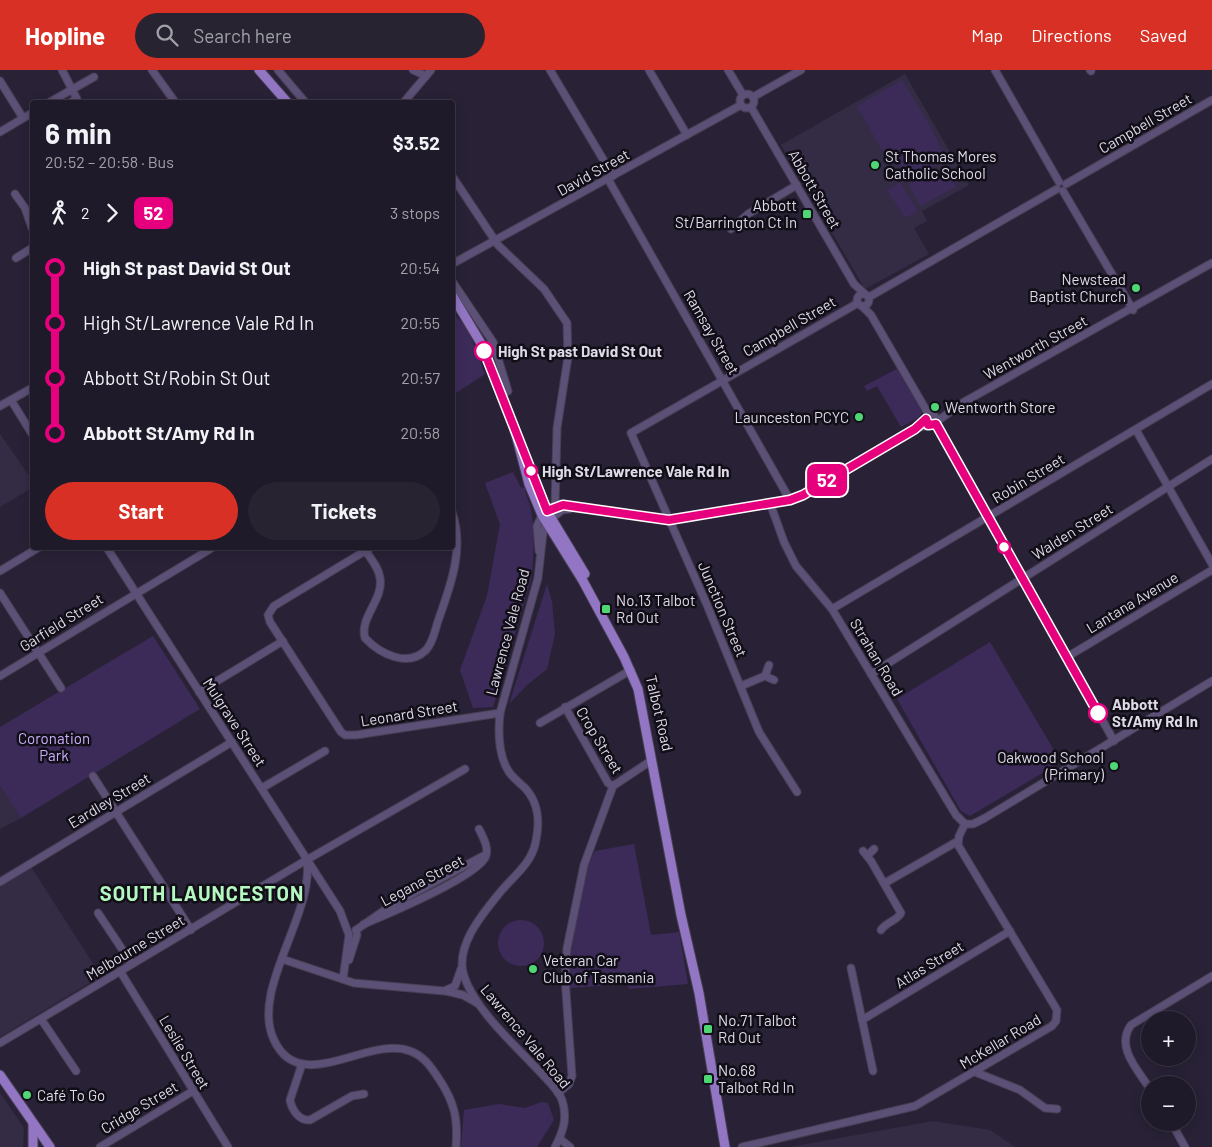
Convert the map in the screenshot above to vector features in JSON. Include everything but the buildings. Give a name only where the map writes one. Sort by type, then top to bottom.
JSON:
[{"type":"main road","points":[[259,70],[285,100]]},
{"type":"main road","points":[[455,298],[479,339],[548,515]]},
{"type":"main road","name":"Talbot Road","points":[[548,515],[630,670],[641,702],[706,1032],[725,1147]]},
{"type":"main road","name":"Talbot Road","points":[[548,515],[595,593],[639,679],[657,761],[685,911],[687,939]]},
{"type":"main road","points":[[0,1075],[50,1147]]},
{"type":"main road","points":[[33,1124],[33,1147]]},
{"type":"street","points":[[62,70],[74,88],[77,99],[75,100]]},
{"type":"street","points":[[152,70],[174,100]]},
{"type":"street","points":[[278,70],[303,100]]},
{"type":"street","points":[[413,70],[426,76]]},
{"type":"street","points":[[406,100],[431,70]]},
{"type":"street","name":"Ramsay Street","points":[[550,70],[790,500]]},
{"type":"street","points":[[649,70],[687,135]]},
{"type":"street","points":[[728,70],[743,95]]},
{"type":"street","points":[[753,97],[801,70]]},
{"type":"street","points":[[994,70],[1133,310]]},
{"type":"street","points":[[53,100],[94,77]]},
{"type":"street","points":[[0,81],[23,118]]},
{"type":"street","points":[[743,95],[748,94],[753,97]]},
{"type":"street","points":[[743,95],[740,100],[741,105],[746,108],[751,107],[754,102],[753,97]]},
{"type":"street","name":"Campbell Street","points":[[867,298],[1212,100]]},
{"type":"street","name":"David Street","points":[[455,264],[741,105]]},
{"type":"street","name":"Abbott Street","points":[[751,107],[854,284],[867,298]]},
{"type":"street","points":[[0,132],[30,114]]},
{"type":"street","name":"Lawrence Vale Road","points":[[455,180],[496,241],[549,294],[566,320],[568,327],[568,357],[538,578],[500,713],[500,738],[505,763],[509,772],[536,803],[538,819],[535,844],[525,866],[502,890],[473,932],[465,946],[462,962],[466,981],[483,1008],[558,1093],[565,1116],[560,1139],[555,1147]]},
{"type":"street","points":[[732,229],[748,214],[797,185]]},
{"type":"street","points":[[15,194],[25,208],[30,222]]},
{"type":"street","points":[[16,258],[30,249]]},
{"type":"street","name":"Wentworth Street","points":[[548,515],[563,505],[669,520],[790,500],[803,495],[915,429],[1133,310],[1212,263]]},
{"type":"street","name":"Abbott Street","points":[[854,284],[859,302]]},
{"type":"street","points":[[455,285],[490,336],[508,391],[501,394]]},
{"type":"street","points":[[859,302],[867,298]]},
{"type":"street","points":[[859,302],[867,298]]},
{"type":"street","points":[[867,298],[872,315],[931,421],[1114,741]]},
{"type":"street","points":[[859,302],[872,315]]},
{"type":"street","name":"Campbell Street","points":[[631,433],[859,302]]},
{"type":"street","points":[[493,374],[502,370]]},
{"type":"street","name":"Robin Street","points":[[832,609],[1212,384]]},
{"type":"street","points":[[0,406],[30,389]]},
{"type":"street","points":[[11,400],[30,431]]},
{"type":"street","points":[[1136,430],[1212,564]]},
{"type":"street","name":"Junction Street","points":[[631,433],[760,732],[797,792]]},
{"type":"street","name":"Walden Street","points":[[871,674],[1212,459]]},
{"type":"street","name":"Strahan Road","points":[[770,503],[794,562],[832,609],[956,815],[965,824]]},
{"type":"street","points":[[548,515],[575,508]]},
{"type":"street","points":[[368,550],[381,580],[378,595],[364,630],[365,638],[399,659],[413,658],[429,646],[450,588],[457,547],[455,522]]},
{"type":"street","points":[[0,571],[35,550]]},
{"type":"street","name":"Mulgrave Street","points":[[108,550],[352,931]]},
{"type":"street","name":"Garfield Street","points":[[0,676],[209,550]]},
{"type":"street","points":[[199,692],[283,641],[269,620],[270,610],[366,550]]},
{"type":"street","name":"Lantana Avenue","points":[[1067,658],[1212,570]]},
{"type":"street","points":[[0,594],[60,688]]},
{"type":"street","name":"Leonard Street","points":[[283,641],[338,728],[345,735],[500,713]]},
{"type":"street","points":[[765,676],[769,665]]},
{"type":"street","points":[[540,723],[630,670]]},
{"type":"street","points":[[741,686],[765,676],[774,680]]},
{"type":"street","points":[[885,883],[958,841],[965,824],[973,824],[985,818],[1212,681]]},
{"type":"street","name":"Crop Street","points":[[565,707],[608,783],[613,786]]},
{"type":"street","name":"Eardley Street","points":[[0,882],[232,742]]},
{"type":"street","points":[[262,788],[325,751]]},
{"type":"street","points":[[558,1093],[569,1084],[572,1076],[565,992],[567,948],[584,864],[613,786],[652,760]]},
{"type":"street","name":"Melbourne Street","points":[[0,1043],[307,860],[465,769]]},
{"type":"street","points":[[92,776],[190,930]]},
{"type":"street","name":"Legana Street","points":[[352,931],[396,903],[477,860],[486,852],[479,829]]},
{"type":"street","name":"McKellar Road","points":[[742,1147],[907,1109],[923,1102],[1052,1026],[1058,1016],[1057,1010],[958,841]]},
{"type":"street","points":[[874,849],[865,853],[902,913],[898,918],[881,926]]},
{"type":"street","points":[[307,860],[303,895],[271,999],[270,1026],[278,1048],[292,1060],[302,1064],[323,1064],[387,1048],[402,1049],[416,1054],[429,1064],[443,1084],[456,1112],[458,1122],[456,1147]]},
{"type":"street","points":[[98,913],[132,964]]},
{"type":"street","points":[[343,979],[352,931]]},
{"type":"street","name":"Atlas Street","points":[[862,1020],[1010,931]]},
{"type":"street","points":[[282,959],[354,983],[444,991],[467,997],[483,1008]]},
{"type":"street","points":[[444,991],[455,986],[462,962]]},
{"type":"street","points":[[851,968],[873,1071]]},
{"type":"street","name":"Leslie Street","points":[[120,971],[228,1147]]},
{"type":"street","points":[[1142,1076],[1124,1043],[1127,1031],[1131,1025],[1212,976]]},
{"type":"street","points":[[41,1019],[76,1071]]},
{"type":"street","points":[[302,1064],[290,1100],[299,1116],[304,1120],[310,1120],[352,1096],[364,1094]]},
{"type":"street","points":[[975,1072],[1020,1090],[1045,1111],[1057,1109]]},
{"type":"street","name":"Cridge Street","points":[[100,1147],[193,1091]]},
{"type":"street","points":[[1176,1131],[1186,1147]]},
{"type":"street","points":[[560,1139],[570,1147]]},
{"type":"shaded area","name":"St Thomas Mores Catholic School","points":[[905,74],[969,185],[922,211],[927,221],[914,228],[929,254],[865,289],[781,145]]},
{"type":"shaded area","points":[[0,434],[30,477],[30,489],[0,507]]},
{"type":"shaded area","points":[[0,785],[21,818],[0,829]]},
{"type":"shaded area","points":[[31,867],[101,976],[0,1037],[0,887]]},
{"type":"shaded area","points":[[0,1093],[24,1128],[23,1147],[0,1147]]},
{"type":"shaded area","points":[[933,1121],[990,1130],[1015,1147],[790,1147]]},
{"type":"green space","points":[[902,80],[931,128],[946,159],[908,180],[900,166],[886,157],[857,106]]},
{"type":"green space","points":[[945,166],[956,187],[920,206],[909,184]]},
{"type":"green space","points":[[900,182],[918,211],[905,218],[887,190]]},
{"type":"green space","points":[[455,316],[469,333],[485,374],[455,394]]},
{"type":"green space","points":[[897,369],[922,412],[918,418],[901,427],[877,386],[867,391],[864,386]]},
{"type":"green space","points":[[513,472],[521,488],[525,487],[532,514],[534,542],[531,579],[493,707],[473,708],[460,670],[487,596],[500,524],[485,483]]},
{"type":"green space","points":[[547,584],[552,602],[555,634],[547,669],[527,685],[509,704]]},
{"type":"green space","name":"Coronation Park","points":[[153,636],[200,709],[21,818],[0,785],[0,727]]},
{"type":"green space","points":[[990,642],[1061,762],[970,816],[961,811],[897,699]]},
{"type":"green space","points":[[634,844],[651,935],[679,932],[688,984],[629,989],[628,984],[569,988],[573,936],[579,899],[583,882],[595,851]]},
{"type":"green space","points":[[521,920],[534,924],[540,930],[544,943],[540,956],[534,962],[521,966],[508,962],[502,956],[498,943],[502,930],[508,924]]},
{"type":"green space","points":[[542,1102],[548,1103],[554,1120],[537,1147],[461,1147],[464,1110],[499,1104],[525,1108]]},
{"type":"bus line","name":"52","points":[[484,351],[547,511],[555,506],[563,505],[669,520],[790,500],[803,495],[901,438],[926,419],[928,425],[933,426],[936,424],[1098,713]]},
{"type":"place","name":"St Thomas Mores Catholic School","points":[[875,165]]},
{"type":"place","name":"Abbott St/Barrington Ct In","points":[[807,214]]},
{"type":"place","name":"Newstead Baptist Church","points":[[1136,288]]},
{"type":"place","name":"High St past David St Out","points":[[484,351]]},
{"type":"place","name":"Wentworth Store","points":[[935,407]]},
{"type":"place","name":"Launceston PCYC","points":[[859,417]]},
{"type":"place","name":"High St/Lawrence Vale Rd In","points":[[531,471]]},
{"type":"place","name":"No.13 Talbot Rd Out","points":[[606,609]]},
{"type":"place","name":"Abbott St/Amy Rd In","points":[[1098,713]]},
{"type":"place","name":"Oakwood School (Primary)","points":[[1114,766]]},
{"type":"place","name":"Veteran Car Club of Tasmania","points":[[533,969]]},
{"type":"place","name":"No.71 Talbot Rd Out","points":[[708,1029]]},
{"type":"place","name":"No.68 Talbot Rd In","points":[[708,1079]]},
{"type":"place","name":"Café To Go","points":[[27,1095]]},
{"type":"district","name":"SOUTH LAUNCESTON","points":[[202,893]]}]
